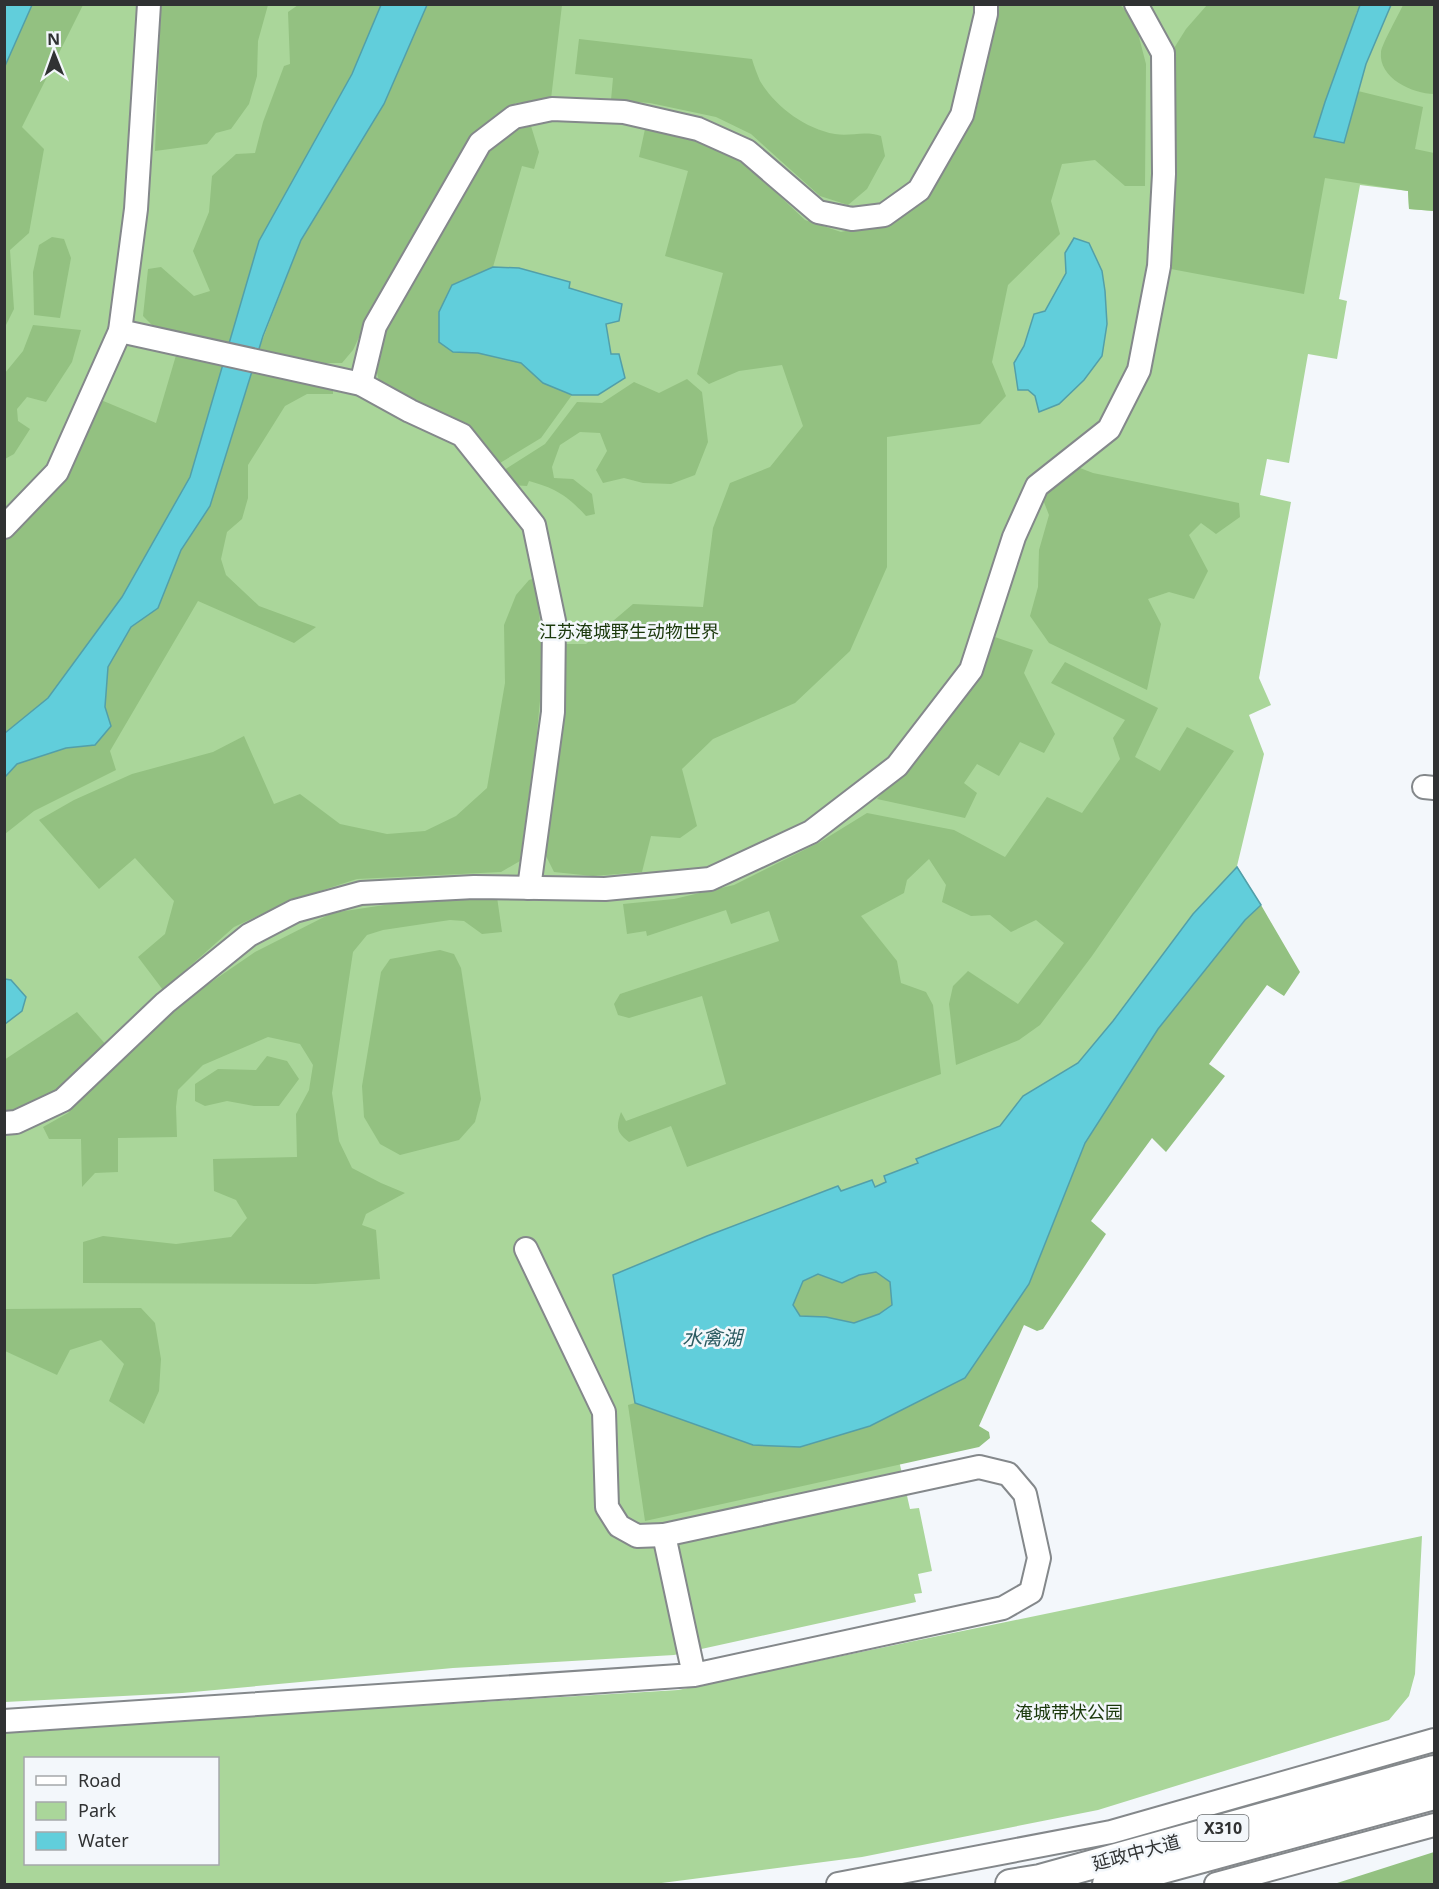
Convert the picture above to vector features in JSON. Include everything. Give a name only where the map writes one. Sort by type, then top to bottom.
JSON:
[{"type":"main road","name":"延政中大道","points":[[1010,1884],[1040,1879],[1434,1770]]},
{"type":"main road","name":"延政中大道","points":[[1107,1884],[1434,1796]]},
{"type":"street","points":[[4,527],[57,472],[120,332],[136,208],[149,4]]},
{"type":"street","points":[[361,384],[375,326],[381,315],[480,143],[514,117],[552,109],[624,112],[698,129],[747,151],[818,212],[852,219],[884,215],[919,189],[962,115],[987,4]]},
{"type":"street","points":[[4,1123],[16,1122],[63,1100],[165,1003],[249,935],[295,911],[361,892],[474,887],[605,889],[710,879],[811,832],[897,766],[971,670],[1014,537],[1036,486],[1109,429],[1139,370],[1159,266],[1164,174],[1163,52],[1136,4]]},
{"type":"street","points":[[120,332],[361,384],[410,411],[462,435],[534,525],[554,621],[553,712],[529,888]]},
{"type":"street","points":[[4,1721],[694,1676],[1003,1608],[1031,1592],[1040,1558],[1025,1494],[1008,1474],[979,1467],[664,1535],[637,1536],[619,1526],[607,1507],[604,1412],[526,1249]]},
{"type":"street","points":[[664,1535],[694,1676]]},
{"type":"street","points":[[838,1884],[1111,1832],[1434,1740]]},
{"type":"street","points":[[1216,1884],[1434,1825]]},
{"type":"green space","name":"江苏淹城野生动物世界","points":[[5,5],[1360,5],[1356,14],[1366,64],[1391,5],[1434,5],[1434,211],[1409,209],[1408,191],[1360,185],[1339,299],[1347,301],[1337,359],[1308,354],[1289,463],[1267,459],[1260,495],[1291,502],[1259,678],[1271,705],[1249,715],[1264,754],[1237,866],[1261,905],[1245,920],[898,1456],[910,1509],[919,1508],[932,1571],[918,1574],[922,1593],[914,1594],[916,1602],[674,1655],[453,1668],[182,1693],[5,1702]]},
{"type":"green space","points":[[32,5],[83,5],[22,127],[44,149],[29,233],[10,250],[14,309],[5,327],[5,66]]},
{"type":"green space","points":[[161,5],[268,5],[258,41],[257,76],[249,104],[231,129],[216,133],[207,144],[155,151]]},
{"type":"green space","points":[[298,5],[381,5],[352,74],[259,241],[229,345],[152,325],[143,316],[148,269],[161,267],[194,296],[210,291],[193,251],[209,212],[212,176],[236,154],[255,153],[263,122],[284,66],[290,64],[288,12]]},
{"type":"green space","points":[[427,5],[562,5],[551,99],[516,103],[496,115],[471,138],[369,316],[353,350],[342,363],[323,363],[259,349],[301,240],[384,104]]},
{"type":"green space","points":[[997,5],[1120,5],[1134,18],[1146,64],[1145,186],[1125,186],[1095,160],[1062,164],[1051,201],[1060,234],[1008,285],[992,362],[1006,396],[980,424],[887,437],[887,567],[850,651],[795,703],[713,739],[682,769],[697,826],[680,838],[651,836],[642,872],[593,876],[554,872],[546,856],[560,706],[562,644],[586,644],[633,604],[703,607],[713,528],[730,483],[770,467],[803,426],[782,365],[739,371],[709,384],[697,374],[723,273],[665,256],[688,171],[639,157],[645,129],[698,140],[745,163],[805,220],[841,232],[890,221],[929,197],[976,111],[996,23]]},
{"type":"green space","points":[[1207,5],[1360,5],[1356,14],[1344,143],[1358,91],[1423,107],[1415,149],[1434,153],[1434,211],[1409,209],[1408,191],[1325,178],[1304,294],[1171,269],[1173,202],[1171,53],[1186,29]]},
{"type":"green space","points":[[1403,5],[1434,5],[1434,94],[1407,88],[1398,83],[1385,70],[1382,48]]},
{"type":"green space","points":[[579,39],[752,59],[760,81],[774,99],[792,115],[812,127],[835,134],[881,136],[885,156],[867,189],[848,205],[820,196],[751,134],[716,117],[650,103],[611,100],[613,78],[575,74]]},
{"type":"green space","points":[[531,126],[539,152],[534,169],[522,166],[493,267],[452,285],[453,352],[478,353],[521,363],[543,383],[572,395],[541,438],[500,463],[470,432],[379,381],[375,365],[382,327],[483,153],[509,132]]},
{"type":"green space","points":[[52,237],[64,239],[71,258],[60,318],[34,315],[33,272],[39,245]]},
{"type":"green space","points":[[33,325],[81,330],[72,362],[46,402],[27,397],[17,409],[18,421],[30,429],[14,454],[5,459],[5,373],[23,351]]},
{"type":"green space","points":[[177,352],[224,362],[190,477],[122,597],[48,698],[5,733],[4,541],[64,477],[101,400],[156,423]]},
{"type":"green space","points":[[253,369],[333,386],[333,394],[307,394],[285,406],[248,465],[248,498],[242,519],[227,532],[221,559],[226,575],[259,606],[316,627],[294,643],[198,601],[110,751],[116,770],[34,811],[5,834],[5,777],[17,764],[66,748],[95,745],[111,726],[105,707],[108,667],[131,627],[158,608],[181,550],[210,506]]},
{"type":"green space","points":[[687,379],[702,392],[708,442],[695,475],[671,484],[643,483],[624,478],[603,483],[596,470],[607,451],[600,433],[580,432],[560,445],[552,467],[554,478],[573,479],[592,494],[595,514],[586,516],[573,503],[554,490],[538,484],[529,481],[527,486],[511,485],[504,470],[545,444],[577,402],[602,403],[634,382],[659,393]]},
{"type":"green space","points":[[1077,464],[1080,468],[1093,473],[1239,503],[1240,517],[1216,534],[1201,523],[1189,535],[1208,571],[1194,599],[1169,592],[1148,599],[1161,624],[1147,690],[1049,643],[1030,616],[1038,587],[1039,550],[1049,515],[1040,492]]},
{"type":"green space","points":[[535,578],[544,658],[536,743],[520,861],[501,872],[357,879],[292,900],[234,927],[163,990],[138,957],[165,934],[174,901],[135,858],[99,889],[39,820],[74,800],[132,774],[213,752],[244,736],[274,804],[300,794],[340,824],[387,834],[425,831],[456,816],[487,788],[505,683],[504,625],[516,595],[529,580]]},
{"type":"green space","points":[[989,635],[1033,650],[1024,673],[1055,734],[1044,753],[1020,742],[999,776],[977,764],[964,783],[977,793],[965,818],[877,799],[924,744]]},
{"type":"green space","points":[[1065,662],[1158,708],[1135,757],[1160,771],[1187,727],[1234,751],[1092,956],[1040,1025],[1019,1040],[956,1065],[949,1004],[953,986],[968,971],[1018,1004],[1064,943],[1036,920],[1011,932],[990,915],[971,916],[942,902],[946,885],[929,859],[907,880],[904,893],[861,916],[897,961],[901,983],[926,992],[933,1005],[941,1074],[687,1167],[671,1126],[629,1142],[618,1129],[621,1112],[626,1121],[726,1084],[702,996],[629,1018],[618,1015],[614,1004],[620,994],[779,941],[769,911],[731,924],[726,910],[647,936],[646,931],[627,934],[623,904],[674,899],[734,885],[820,842],[867,813],[954,830],[1005,857],[1047,797],[1082,813],[1120,759],[1113,738],[1125,720],[1051,683]]},
{"type":"green space","points":[[497,897],[502,932],[482,934],[464,921],[450,920],[383,930],[367,935],[353,952],[332,1093],[339,1141],[352,1168],[405,1193],[366,1214],[362,1225],[376,1230],[380,1279],[315,1284],[83,1283],[83,1242],[103,1236],[176,1244],[231,1237],[247,1218],[236,1200],[214,1191],[213,1159],[297,1157],[296,1114],[309,1090],[313,1065],[300,1044],[268,1037],[203,1065],[178,1090],[177,1137],[118,1138],[118,1172],[95,1173],[82,1187],[81,1139],[49,1139],[43,1127],[68,1113],[110,1066],[175,1007],[255,952],[332,913],[417,900]]},
{"type":"green space","points":[[1261,905],[1300,972],[1284,996],[1267,985],[1209,1064],[1225,1076],[1166,1152],[1152,1138],[1091,1221],[1106,1234],[1043,1329],[1037,1331],[1024,1325],[979,1426],[989,1432],[990,1438],[979,1447],[645,1521],[628,1405],[635,1403],[753,1445],[870,1426],[965,1378],[1029,1284],[1085,1143],[1158,1029],[1245,920]]},
{"type":"green space","points":[[440,950],[454,954],[461,968],[481,1099],[475,1122],[459,1140],[400,1155],[380,1144],[364,1117],[362,1086],[381,972],[390,959]]},
{"type":"green space","points":[[77,1012],[108,1047],[62,1091],[5,1115],[4,1060]]},
{"type":"green space","points":[[267,1056],[287,1061],[299,1079],[279,1106],[254,1106],[227,1101],[205,1106],[195,1101],[195,1084],[218,1069],[256,1070]]},
{"type":"green space","points":[[876,1272],[890,1282],[892,1305],[879,1314],[854,1323],[826,1317],[800,1316],[793,1305],[803,1281],[818,1274],[842,1283],[859,1275]]},
{"type":"green space","points":[[141,1308],[155,1323],[161,1359],[159,1391],[144,1424],[109,1401],[124,1364],[101,1340],[70,1350],[57,1375],[5,1351],[5,1309]]},
{"type":"green space","name":"淹城带状公园","points":[[1422,1536],[1415,1674],[1409,1696],[1389,1720],[1098,1810],[862,1857],[654,1884],[5,1884],[5,1731],[678,1690]]},
{"type":"green space","points":[[1434,1852],[1434,1884],[1334,1884]]},
{"type":"water","points":[[4,5],[32,5],[5,66]]},
{"type":"water","points":[[381,5],[427,5],[384,104],[301,240],[263,336],[210,506],[181,550],[158,608],[131,627],[108,667],[105,707],[111,726],[95,745],[66,748],[17,764],[5,777],[5,733],[48,698],[122,597],[190,477],[259,241],[352,74]]},
{"type":"water","points":[[1360,5],[1391,5],[1366,64],[1344,143],[1314,137],[1325,102]]},
{"type":"water","points":[[1074,238],[1089,243],[1102,271],[1107,324],[1102,356],[1084,380],[1059,404],[1039,412],[1035,396],[1028,390],[1018,390],[1014,363],[1024,346],[1034,314],[1045,311],[1066,273],[1065,253]]},
{"type":"water","points":[[493,267],[519,268],[570,282],[569,288],[622,304],[619,321],[606,324],[611,354],[619,354],[625,378],[598,395],[572,395],[543,383],[521,363],[478,353],[453,352],[439,342],[439,312],[452,285]]},
{"type":"water","name":"水禽湖","points":[[1237,867],[1261,905],[1245,920],[1158,1029],[1085,1143],[1029,1284],[965,1378],[870,1426],[800,1447],[753,1445],[635,1403],[613,1275],[838,1186],[841,1191],[872,1180],[875,1187],[886,1182],[884,1176],[918,1163],[916,1159],[1000,1126],[1023,1096],[1078,1063],[1113,1021],[1193,914]],"holes":[[[876,1272],[890,1282],[892,1305],[879,1314],[854,1323],[826,1317],[800,1316],[793,1305],[803,1281],[818,1274],[842,1283],[859,1275]]]},
{"type":"water","points":[[5,979],[11,980],[26,997],[22,1011],[5,1024]]}]
